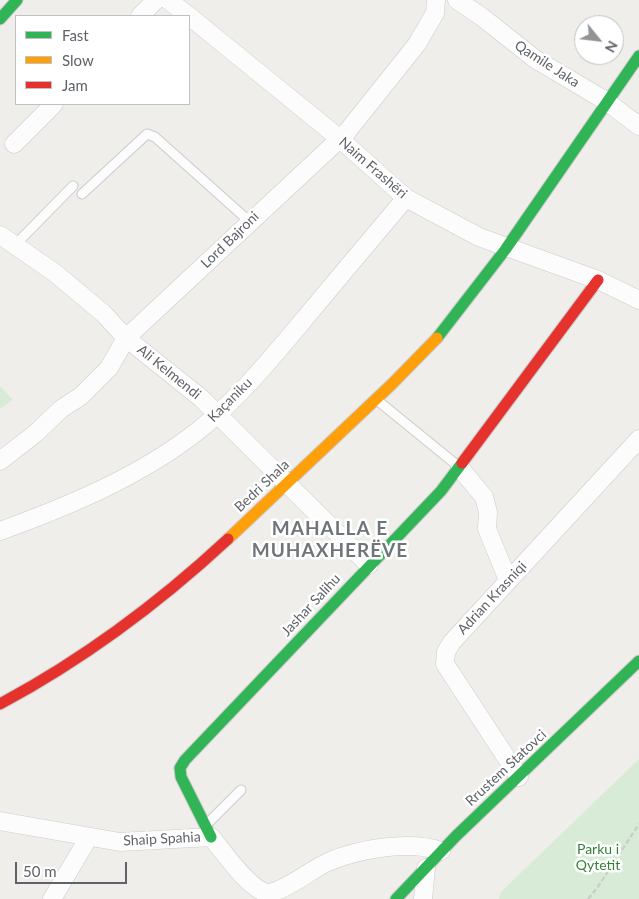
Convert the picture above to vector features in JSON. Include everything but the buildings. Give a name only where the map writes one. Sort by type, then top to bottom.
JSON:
[{"type":"street","points":[[0,19],[17,0]]},
{"type":"street","points":[[141,15],[156,0]]},
{"type":"street","name":"Naim Frashëri","points":[[168,0],[188,15]]},
{"type":"street","name":"Lord Bajroni","points":[[0,461],[36,433],[61,409],[81,396],[109,368],[126,338],[346,132],[417,44],[435,13],[436,0]]},
{"type":"street","name":"Qamile Jaka","points":[[457,0],[535,59],[606,101],[639,126]]},
{"type":"street","name":"Naim Frashëri","points":[[190,17],[339,138],[406,198],[479,237],[598,280],[639,300]]},
{"type":"street","name":"Bedri Shala","points":[[0,704],[54,675],[124,629],[287,484],[410,369],[434,342],[507,246],[639,56]]},
{"type":"street","points":[[14,144],[53,105]]},
{"type":"street","name":"Kaçaniku","points":[[0,532],[54,513],[104,488],[171,450],[217,414],[275,354],[406,198]]},
{"type":"street","name":"Ali Kelmendi","points":[[0,235],[16,244],[104,314],[126,338],[201,398],[369,565]]},
{"type":"street","name":"Jashar Salihu","points":[[208,831],[181,777],[180,768],[369,565],[441,491],[460,468],[598,280]]},
{"type":"street","name":"Adrian Krasniqi","points":[[519,777],[445,664],[446,652],[452,642],[639,438]]},
{"type":"street","points":[[460,468],[484,497],[487,529],[508,580]]},
{"type":"street","name":"Rrustem Statovci","points":[[396,899],[441,851],[639,661]]},
{"type":"street","name":"Shaip Spahia","points":[[0,821],[120,842],[208,831],[254,888],[266,893],[276,891],[327,862],[352,853],[412,847],[441,851]]},
{"type":"street","points":[[52,899],[90,837]]},
{"type":"street","points":[[423,899],[426,868]]},
{"type":"lane","points":[[82,194],[147,134],[155,137],[250,222]]},
{"type":"lane","points":[[16,244],[73,186]]},
{"type":"lane","points":[[376,399],[460,468]]},
{"type":"lane","points":[[208,831],[241,790]]},
{"type":"path","points":[[588,899],[639,824]]},
{"type":"green space","points":[[0,386],[13,400],[0,409]]},
{"type":"green space","name":"Parku i Qytetit","points":[[639,759],[639,899],[499,899],[501,892]]},
{"type":"traffic: fast","points":[[0,19],[17,0]]},
{"type":"traffic: fast","points":[[437,338],[505,250],[639,56]]},
{"type":"traffic: fast","points":[[211,837],[181,777],[180,768],[185,760],[441,491],[462,463]]},
{"type":"traffic: fast","points":[[396,899],[456,836],[639,661]]},
{"type":"traffic: slow","points":[[228,539],[392,384],[437,338]]},
{"type":"traffic: jam","points":[[462,463],[598,280]]},
{"type":"traffic: jam","points":[[0,704],[31,687],[119,629],[175,586],[228,539]]},
{"type":"district","name":"MAHALLA E MUHAXHERËVE","points":[[330,540]]}]
